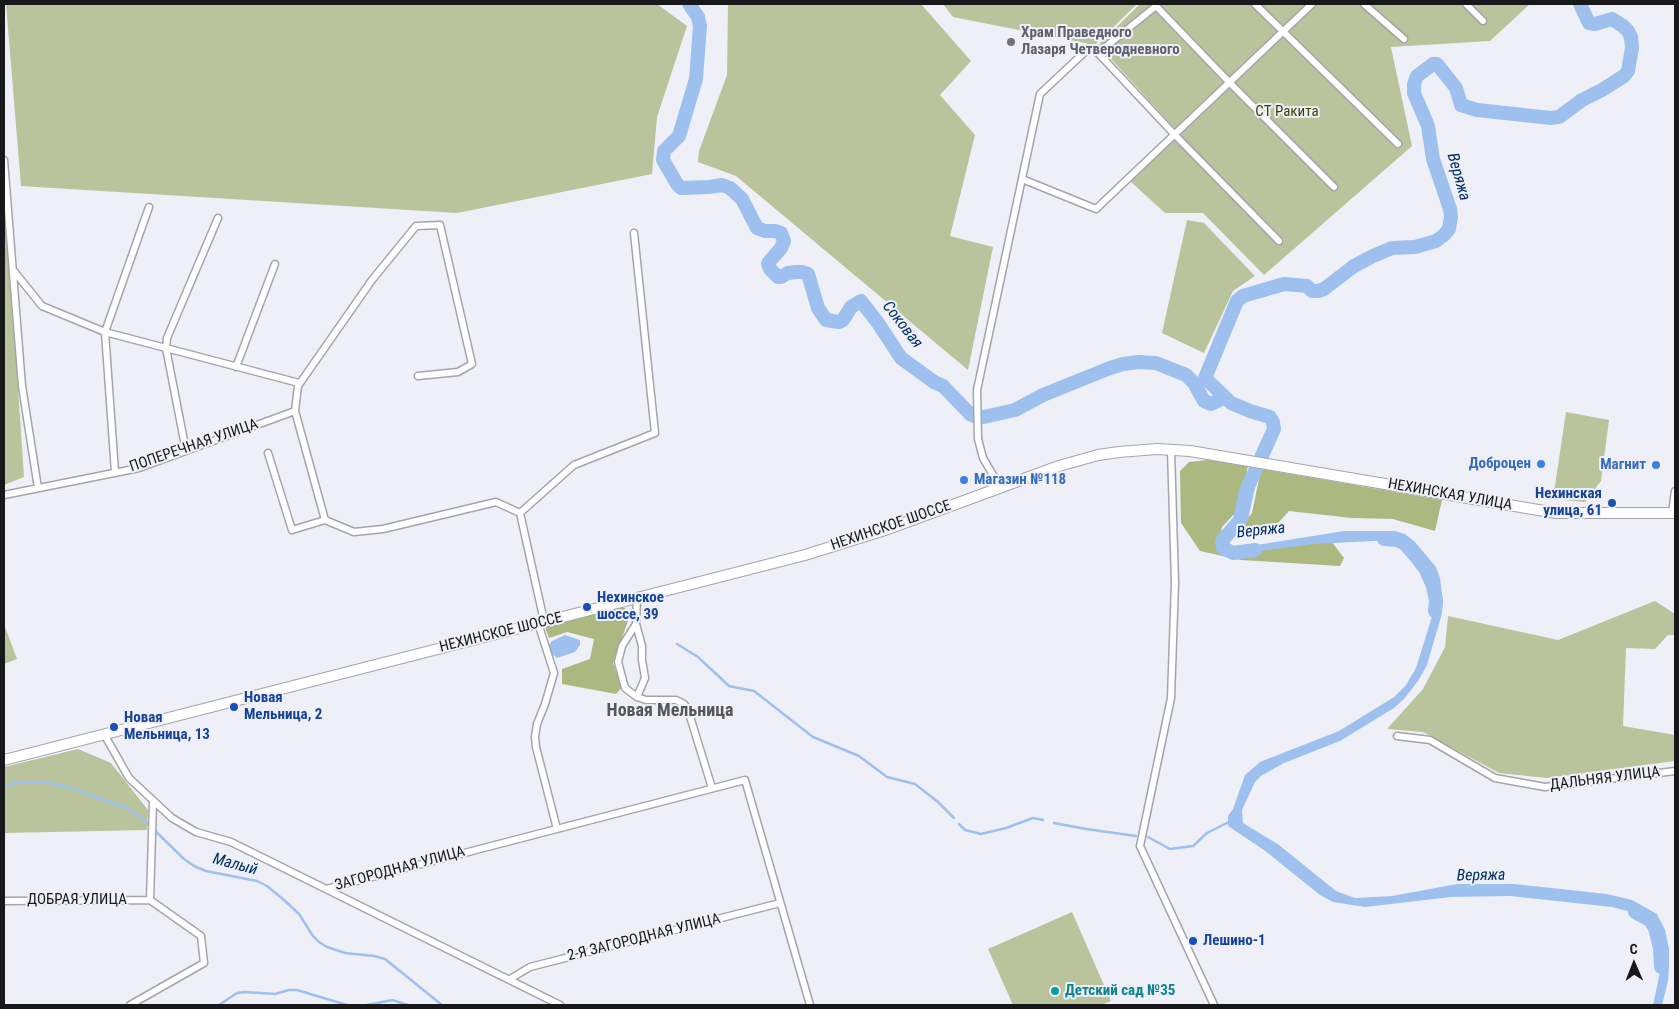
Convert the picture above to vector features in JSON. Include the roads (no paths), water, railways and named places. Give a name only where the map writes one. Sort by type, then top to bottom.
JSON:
[{"type":"main road","name":"НЕХИНСКОЕ ШОССЕ","points":[[4,760],[771,564],[858,539],[1060,466],[1098,455],[1142,449],[1171,450],[1226,457]]},
{"type":"main road","name":"НЕХИНСКАЯ УЛИЦА","points":[[1226,457],[1556,512],[1674,513]]},
{"type":"street","points":[[1255,4],[1398,144]]},
{"type":"street","points":[[1022,179],[1096,209],[1312,4]]},
{"type":"street","points":[[1364,4],[1404,39]]},
{"type":"street","points":[[1466,4],[1484,22]]},
{"type":"street","points":[[1098,53],[1156,6],[1334,187]]},
{"type":"street","points":[[1000,487],[983,458],[978,439],[977,390],[1040,94],[1088,48],[1098,53],[1279,241]]},
{"type":"street","points":[[4,160],[22,386],[38,488]]},
{"type":"street","points":[[115,472],[105,332],[149,207]]},
{"type":"street","points":[[186,451],[166,348],[167,338],[218,218]]},
{"type":"street","points":[[325,520],[295,411],[299,383],[372,280],[416,226],[440,225],[472,364],[458,372],[418,376]]},
{"type":"street","points":[[520,512],[574,465],[654,433],[634,233]]},
{"type":"street","points":[[236,367],[274,264]]},
{"type":"street","points":[[13,270],[42,306],[105,332],[299,383]]},
{"type":"street","name":"ПОПЕРЕЧНАЯ УЛИЦА","points":[[4,495],[139,468],[295,411]]},
{"type":"street","points":[[1171,450],[1175,583],[1171,698],[1140,846],[1214,1005]]},
{"type":"street","points":[[268,453],[292,530],[325,520],[354,532],[383,529],[496,502],[520,512]]},
{"type":"street","points":[[1674,513],[1675,491]]},
{"type":"street","points":[[520,512],[541,622],[554,673],[546,704],[537,724],[536,747],[557,828]]},
{"type":"street","points":[[637,598],[636,624],[642,646],[645,678],[637,697]]},
{"type":"street","points":[[636,624],[622,646],[618,662],[625,688],[637,697],[646,700],[676,700],[684,704],[688,710],[712,788]]},
{"type":"street","name":"ЗАГОРОДНАЯ УЛИЦА","points":[[104,734],[129,778],[172,818],[196,832],[231,842],[326,889],[745,780],[780,903]]},
{"type":"street","name":"ДАЛЬНЯЯ УЛИЦА","points":[[1397,736],[1430,740],[1495,778],[1545,787],[1675,771]]},
{"type":"street","points":[[130,1005],[204,963],[201,936],[150,900],[153,802]]},
{"type":"street","points":[[326,889],[560,1005]]},
{"type":"street","name":"ДОБРАЯ УЛИЦА","points":[[4,900],[150,900]]},
{"type":"street","points":[[780,903],[810,1005]]},
{"type":"street","name":"2-Я ЗАГОРОДНАЯ УЛИЦА","points":[[510,979],[530,967],[780,903]]},
{"type":"water","points":[[1251,473],[1258,474],[1248,519],[1230,539],[1229,543],[1232,547],[1238,548],[1344,531],[1395,531],[1405,534],[1415,542],[1436,567],[1440,578],[1443,602],[1441,617],[1427,665],[1418,681],[1404,699],[1394,708],[1340,741],[1284,763],[1261,776],[1255,782],[1242,810],[1243,823],[1279,845],[1336,891],[1355,898],[1392,896],[1457,884],[1514,884],[1607,894],[1632,900],[1657,914],[1665,930],[1669,949],[1669,965],[1668,981],[1662,1005],[1653,1005],[1660,972],[1660,947],[1652,921],[1639,914],[1612,907],[1510,896],[1451,897],[1365,907],[1333,902],[1320,895],[1264,850],[1228,826],[1228,816],[1233,809],[1245,775],[1260,762],[1339,731],[1394,697],[1406,685],[1416,668],[1434,610],[1435,600],[1431,581],[1421,563],[1404,543],[1395,540],[1313,544],[1235,553],[1229,550],[1225,545],[1224,538],[1240,520]]},
{"type":"water","points":[[565,635],[580,640],[580,645],[575,652],[557,658],[552,654],[549,645],[552,641]]},
{"type":"waterway","name":"Соковая","points":[[689,4],[698,17],[700,26],[696,79],[679,136],[664,151],[663,160],[681,188],[722,185],[730,188],[742,199],[757,228],[781,233],[784,241],[781,248],[769,262],[770,269],[778,277],[796,272],[808,274],[818,308],[826,320],[839,322],[843,320],[851,307],[861,301],[901,358],[934,382],[943,386],[970,414],[979,418],[1015,410],[1043,395],[1110,368],[1139,362],[1156,363],[1186,375],[1194,383],[1204,401],[1211,404],[1224,398]]},
{"type":"waterway","name":"Веряжа","points":[[1255,550],[1233,553],[1223,548],[1222,541],[1240,520],[1246,491],[1274,429],[1273,422],[1270,417],[1231,403],[1205,378],[1237,301],[1243,296],[1284,284],[1307,286],[1312,291],[1318,291],[1324,289],[1354,266],[1373,256],[1392,248],[1415,247],[1436,241],[1444,235],[1449,229],[1450,209],[1433,159],[1428,126],[1414,93],[1414,84],[1417,76],[1433,64],[1437,64],[1456,88],[1461,105],[1477,110],[1551,118],[1559,117],[1582,100],[1624,76],[1628,71],[1632,48],[1631,37],[1628,31],[1612,19],[1595,24],[1589,23],[1580,4]]},
{"type":"waterway","name":"Веряжа","points":[[1384,539],[1397,540],[1404,543],[1426,570],[1433,586],[1436,601],[1435,611]]},
{"type":"waterway","points":[[677,644],[698,657],[729,686],[754,691],[813,737],[859,756],[887,777],[915,784],[938,802],[954,818]]},
{"type":"waterway","name":"Малый","points":[[4,785],[21,782],[44,782],[65,786],[127,808],[142,818],[184,859],[194,866],[206,871],[257,881],[267,886],[299,914],[319,942],[345,953],[385,959],[442,1005]]},
{"type":"waterway","points":[[959,824],[965,830],[981,834],[1006,828],[1033,818],[1043,820]]},
{"type":"waterway","points":[[1148,837],[1170,849],[1193,846],[1207,833],[1231,821]]},
{"type":"waterway","points":[[1054,823],[1136,836]]},
{"type":"waterway","name":"Веряжа","points":[[1635,912],[1650,920],[1655,928],[1660,948],[1661,967]]},
{"type":"waterway","points":[[219,1005],[237,993],[275,994],[289,990],[297,990],[347,1005]]},
{"type":"waterway","points":[[367,1005],[392,1000],[408,1005]]},
{"type":"place","name":"Храм Праведного Лазаря Четверодневного","points":[[1011,42]]},
{"type":"place","name":"Доброцен","points":[[1541,464]]},
{"type":"place","name":"Магнит","points":[[1656,465]]},
{"type":"place","name":"Магазин №118","points":[[964,480]]},
{"type":"place","name":"Нехинская улица, 61","points":[[1612,503]]},
{"type":"place","name":"Нехинское шоссе, 39","points":[[587,607]]},
{"type":"place","name":"Новая Мельница, 2","points":[[234,707]]},
{"type":"place","name":"Новая Мельница, 13","points":[[114,727]]},
{"type":"place","name":"Лешино-1","points":[[1193,941]]},
{"type":"place","name":"Детский сад №35","points":[[1055,991]]},
{"type":"district","name":"Новая Мельница","points":[[670,711]]},
{"type":"park label","name":"СТ Ракита","points":[[1287,112]]}]
